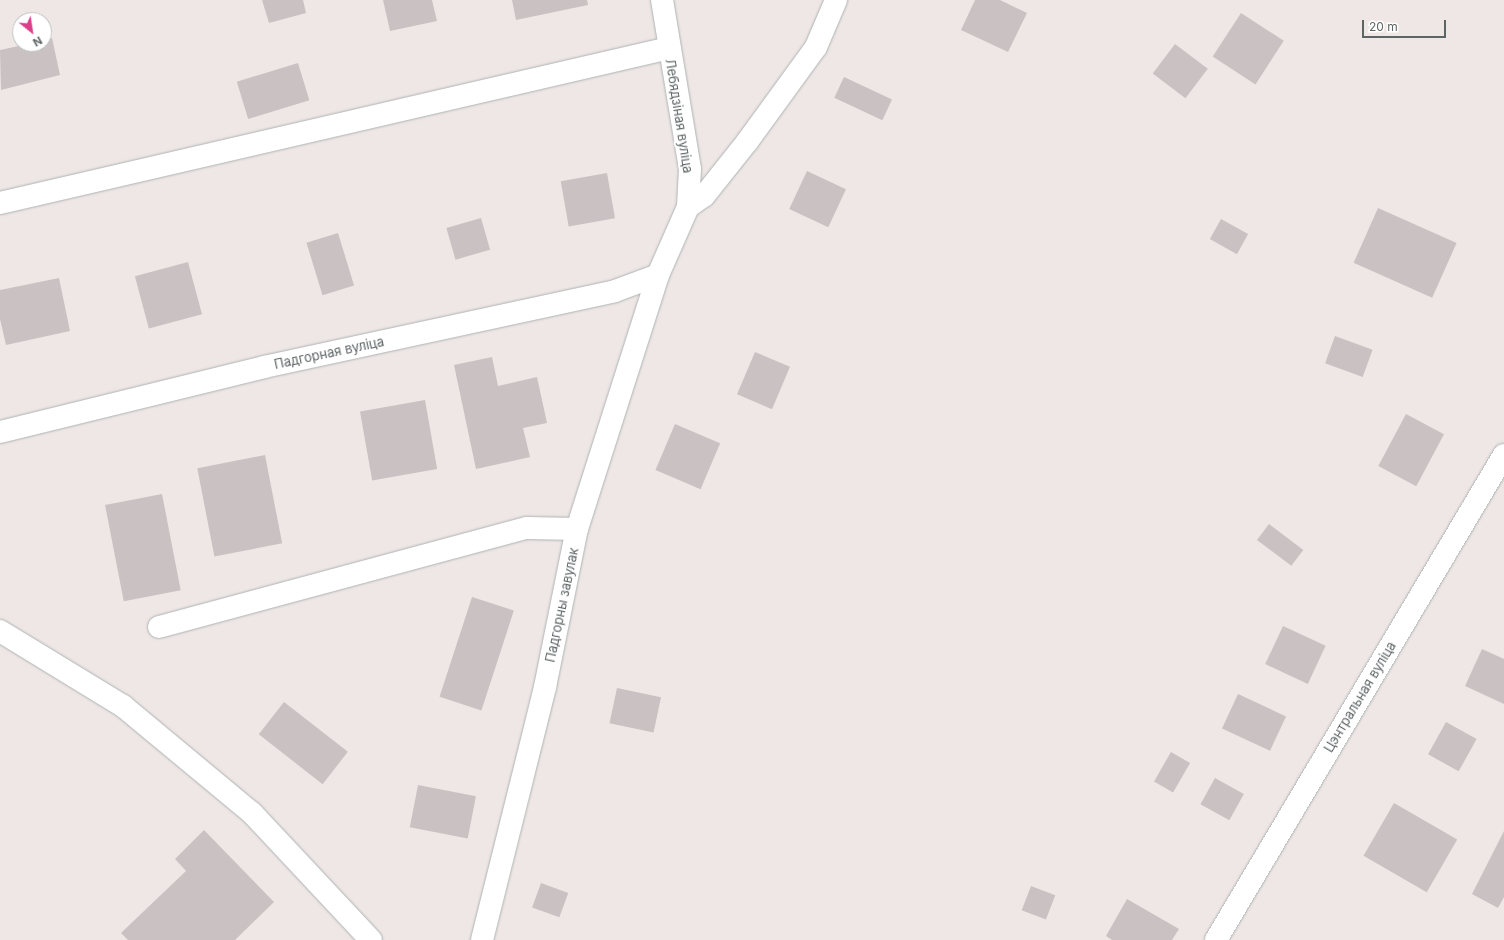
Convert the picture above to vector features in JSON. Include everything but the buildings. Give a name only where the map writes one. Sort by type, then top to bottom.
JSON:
[{"type":"street","name":"Лебядзіная вуліца","points":[[658,275],[688,207],[690,169],[668,48],[662,0]]},
{"type":"street","points":[[688,207],[704,196],[747,142],[816,47],[836,0]]},
{"type":"street","points":[[0,203],[668,48]]},
{"type":"street","name":"Падгорная вуліца","points":[[0,432],[264,366],[615,291],[658,275]]},
{"type":"street","name":"Падгорны завулак","points":[[482,940],[545,687],[578,529],[658,275]]},
{"type":"street","name":"Цэнтральная вуліца","points":[[1216,940],[1504,455]]},
{"type":"street","points":[[159,627],[527,528],[578,529]]},
{"type":"street","points":[[0,631],[123,706],[246,808],[371,940]]}]
